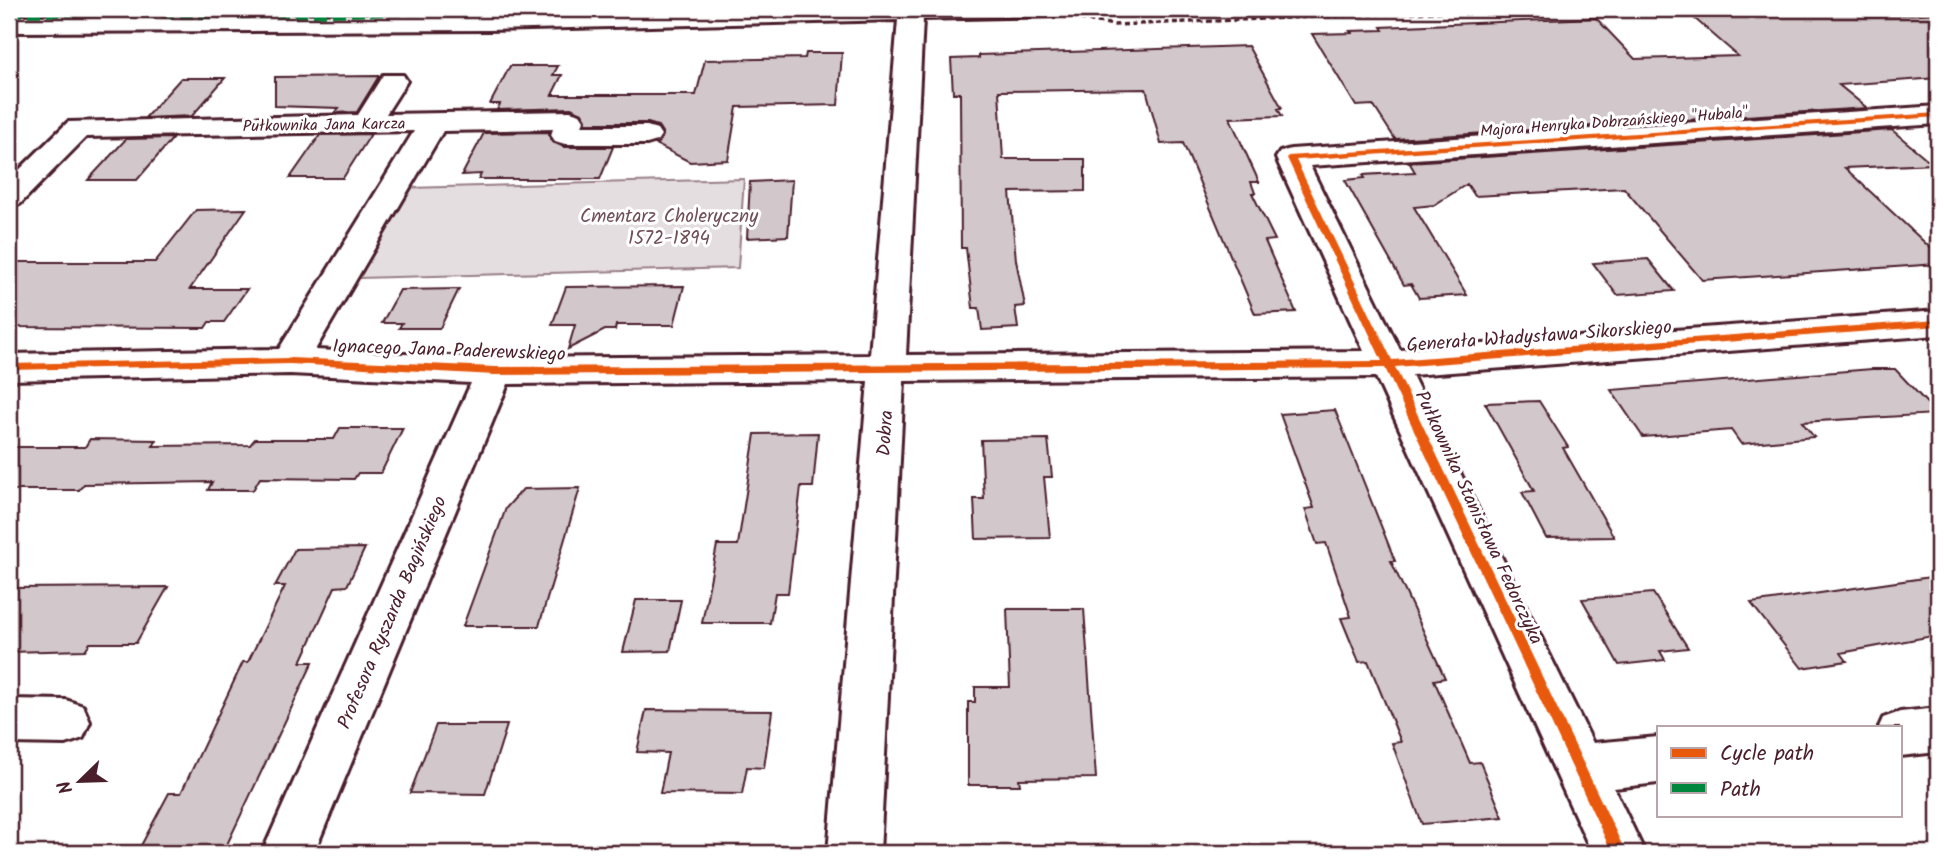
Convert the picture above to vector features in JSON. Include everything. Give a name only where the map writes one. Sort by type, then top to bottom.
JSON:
[{"type":"street","points":[[9,24],[476,22],[1049,9]]},
{"type":"street","name":"Dobra","points":[[854,853],[911,12]]},
{"type":"street","points":[[366,124],[393,81]]},
{"type":"street","name":"Majora Henryka Dobrzańskiego \"Hubala\"","points":[[1292,158],[1938,115]]},
{"type":"street","name":"Pułkownika Jana Karcza","points":[[9,197],[78,128],[570,120],[565,135],[647,135]]},
{"type":"street","points":[[290,361],[433,123]]},
{"type":"street","name":"Pułkownika Stanisława Fedorczyka","points":[[1292,158],[1619,853]]},
{"type":"street","name":"Generała Władysława Sikorskiego","points":[[889,366],[1389,364],[1938,323]]},
{"type":"street","name":"Ignacego Jana Paderewskiego","points":[[9,367],[290,361],[495,371],[889,366]]},
{"type":"street","name":"Profesora Ryszarda Bagińskiego","points":[[288,853],[495,371]]},
{"type":"street","points":[[9,721],[66,722]]},
{"type":"street","points":[[1902,734],[1938,730]]},
{"type":"street","points":[[1580,768],[1657,760]]},
{"type":"path","points":[[1075,19],[1115,25],[1505,9]]},
{"type":"green space","name":"Cmentarz Choleryczny 1572-1894","points":[[744,179],[738,268],[359,278],[409,188]]},
{"type":"building","points":[[1857,9],[1868,17],[1938,13],[1938,78],[1839,85],[1867,108],[1395,139],[1373,105],[1356,106],[1312,34],[1383,30],[1381,27],[1596,18],[1635,59],[1738,56],[1687,12]]},
{"type":"building","points":[[1248,46],[1282,108],[1278,109],[1282,116],[1230,118],[1259,182],[1251,182],[1255,193],[1252,193],[1275,240],[1265,241],[1296,312],[1255,314],[1183,143],[1161,144],[1146,89],[999,91],[1003,159],[1085,159],[1085,191],[1010,192],[1016,260],[1025,306],[1015,307],[1018,328],[982,330],[979,308],[973,308],[966,248],[961,248],[960,93],[953,93],[951,59],[979,58],[979,55]]},
{"type":"building","points":[[806,53],[842,53],[838,105],[737,107],[728,160],[690,162],[655,144],[663,134],[658,126],[648,123],[586,123],[582,113],[571,108],[497,110],[500,104],[490,104],[510,66],[558,66],[553,75],[562,75],[552,95],[696,95],[705,60],[805,58]]},
{"type":"building","points":[[379,76],[357,112],[335,113],[339,108],[275,106],[275,77]]},
{"type":"building","points":[[181,78],[225,78],[192,116],[145,118]]},
{"type":"building","points":[[1892,130],[1933,164],[1845,168],[1938,255],[1938,264],[1702,280],[1624,188],[1475,196],[1467,184],[1434,205],[1414,207],[1467,295],[1419,298],[1411,284],[1404,285],[1345,180],[1365,178],[1363,175],[1415,172],[1409,162]]},
{"type":"building","points":[[549,132],[553,142],[564,147],[613,147],[600,179],[479,179],[481,174],[462,175],[484,133]]},
{"type":"building","points":[[371,134],[343,178],[290,178],[320,135]]},
{"type":"building","points":[[173,138],[137,180],[88,180],[126,139]]},
{"type":"building","points":[[792,180],[788,236],[747,238],[750,182]]},
{"type":"building","points":[[246,209],[190,289],[247,289],[224,322],[209,322],[205,328],[9,327],[9,262],[155,262],[196,210]]},
{"type":"building","points":[[1648,259],[1674,291],[1617,295],[1593,263]]},
{"type":"building","points":[[684,286],[674,325],[616,325],[615,330],[605,330],[568,349],[575,325],[552,325],[566,287]]},
{"type":"building","points":[[459,289],[440,328],[399,328],[402,323],[382,323],[400,290]]},
{"type":"building","points":[[1895,369],[1937,414],[1802,422],[1814,437],[1741,444],[1731,430],[1643,437],[1611,390]]},
{"type":"building","points":[[1539,401],[1568,447],[1563,448],[1614,537],[1546,538],[1522,492],[1534,491],[1485,403]]},
{"type":"building","points":[[1335,410],[1395,561],[1391,561],[1445,678],[1434,680],[1470,763],[1480,762],[1503,817],[1422,824],[1392,743],[1401,742],[1368,661],[1359,662],[1341,618],[1351,617],[1326,543],[1317,544],[1305,509],[1314,508],[1280,414]]},
{"type":"building","points":[[340,428],[403,428],[381,473],[358,473],[354,479],[260,478],[253,490],[208,490],[212,482],[84,484],[79,490],[9,490],[9,447],[85,447],[90,439],[157,440],[153,446],[250,445],[255,439],[334,439]]},
{"type":"building","points":[[818,433],[813,487],[801,487],[788,593],[775,593],[770,623],[702,623],[717,545],[738,545],[755,434]]},
{"type":"building","points":[[1048,439],[1052,477],[1044,477],[1050,538],[976,539],[974,499],[984,499],[981,440]]},
{"type":"building","points":[[580,488],[539,626],[463,626],[506,508],[523,489]]},
{"type":"building","points":[[365,548],[347,586],[335,587],[301,662],[313,662],[223,853],[137,853],[169,793],[181,793],[243,662],[248,662],[285,586],[275,586],[295,549]]},
{"type":"building","points":[[1938,576],[1938,635],[1841,653],[1847,661],[1802,668],[1751,603]]},
{"type":"building","points":[[168,587],[136,643],[90,643],[85,650],[9,652],[9,588]]},
{"type":"building","points":[[1653,593],[1688,648],[1660,651],[1665,660],[1619,665],[1582,599]]},
{"type":"building","points":[[636,600],[681,600],[670,651],[623,652]]},
{"type":"building","points":[[1007,609],[1084,609],[1096,778],[1019,779],[1020,785],[968,785],[968,702],[975,702],[975,687],[1010,687]]},
{"type":"building","points":[[646,710],[772,711],[764,768],[747,767],[742,794],[660,793],[668,753],[637,752]]},
{"type":"building","points":[[436,725],[507,725],[485,794],[410,793]]},
{"type":"marked path","points":[[9,14],[236,16],[642,9]]},
{"type":"cycle path","points":[[1619,853],[1291,158],[1938,115]]},
{"type":"cycle path","points":[[9,367],[290,361],[495,371],[1389,364],[1938,323]]}]
